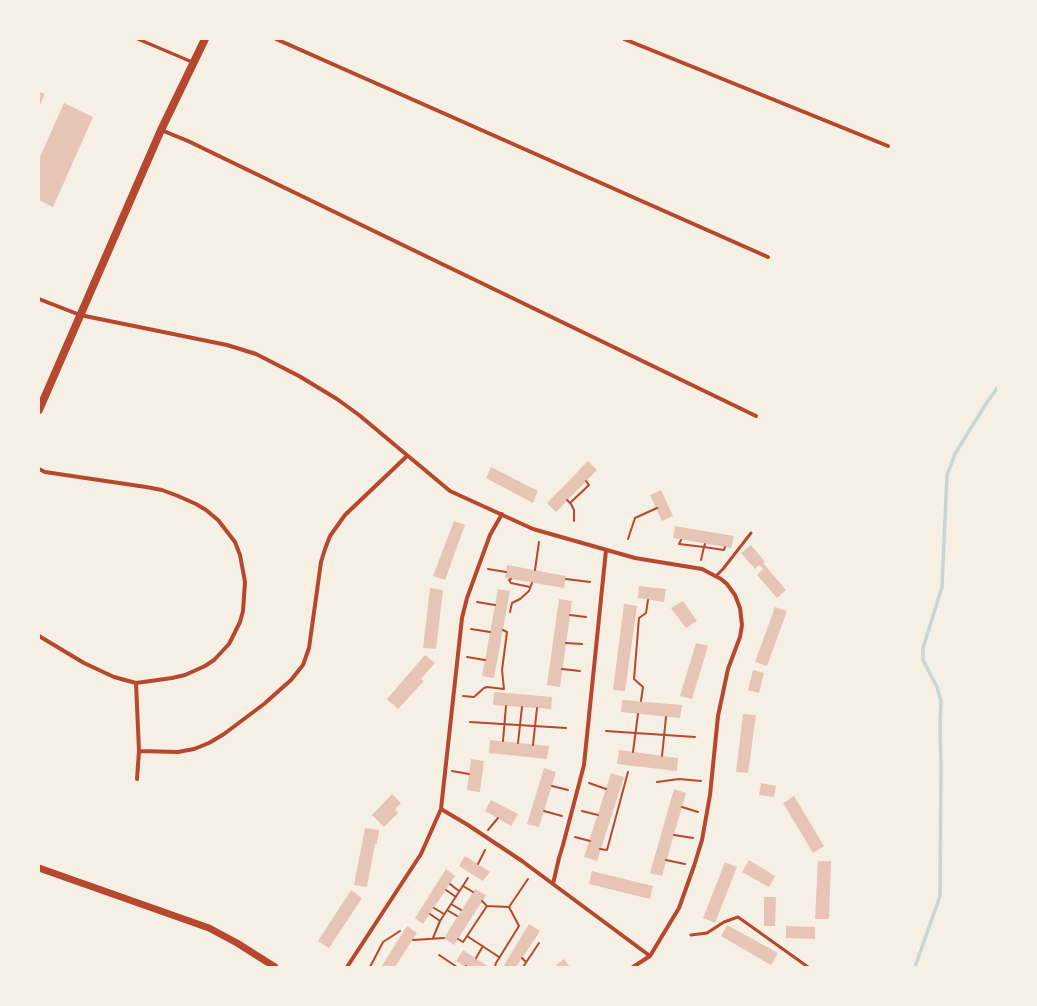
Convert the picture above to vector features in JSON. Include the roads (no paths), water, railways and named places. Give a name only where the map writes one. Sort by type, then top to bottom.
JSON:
[{"type":"main road","points":[[39,410],[161,130],[205,39]]},
{"type":"street","points":[[276,39],[768,257]]},
{"type":"street","points":[[624,39],[888,146]]},
{"type":"street","points":[[161,130],[188,141],[756,416]]},
{"type":"street","points":[[39,299],[80,315],[227,345],[256,354],[299,376],[337,399],[359,415],[450,492],[533,529],[635,558],[702,569],[716,576],[727,584],[738,601],[742,625],[740,637],[728,669],[718,716],[710,795],[702,840],[679,908],[650,956],[633,967]]},
{"type":"street","points":[[139,751],[178,752],[194,749],[209,743],[224,734],[264,704],[291,680],[302,665],[309,648],[321,562],[330,536],[345,515],[407,456]]},
{"type":"street","points":[[39,469],[45,472],[146,487],[178,496],[206,510],[226,529],[235,542],[244,569],[245,596],[240,622],[228,644],[214,660],[194,672],[172,678],[136,682],[107,674],[39,636]]},
{"type":"street","points":[[347,967],[422,854],[441,809],[462,618],[490,535],[502,514]]},
{"type":"street","points":[[553,884],[558,858],[563,845],[584,765],[606,550]]},
{"type":"street","points":[[136,682],[139,751],[137,779]]},
{"type":"street","points":[[441,809],[484,836],[553,884],[650,956]]},
{"type":"street","points":[[39,868],[209,928],[237,943],[275,967]]},
{"type":"lane","points":[[138,39],[194,63]]},
{"type":"lane","points":[[716,576],[751,533]]},
{"type":"lane","points":[[691,935],[707,933],[724,922],[738,917],[808,967]]},
{"type":"waterway","points":[[915,967],[940,896],[941,701],[937,687],[923,660],[923,648],[942,587],[947,475],[955,454],[985,405],[998,387]]}]
